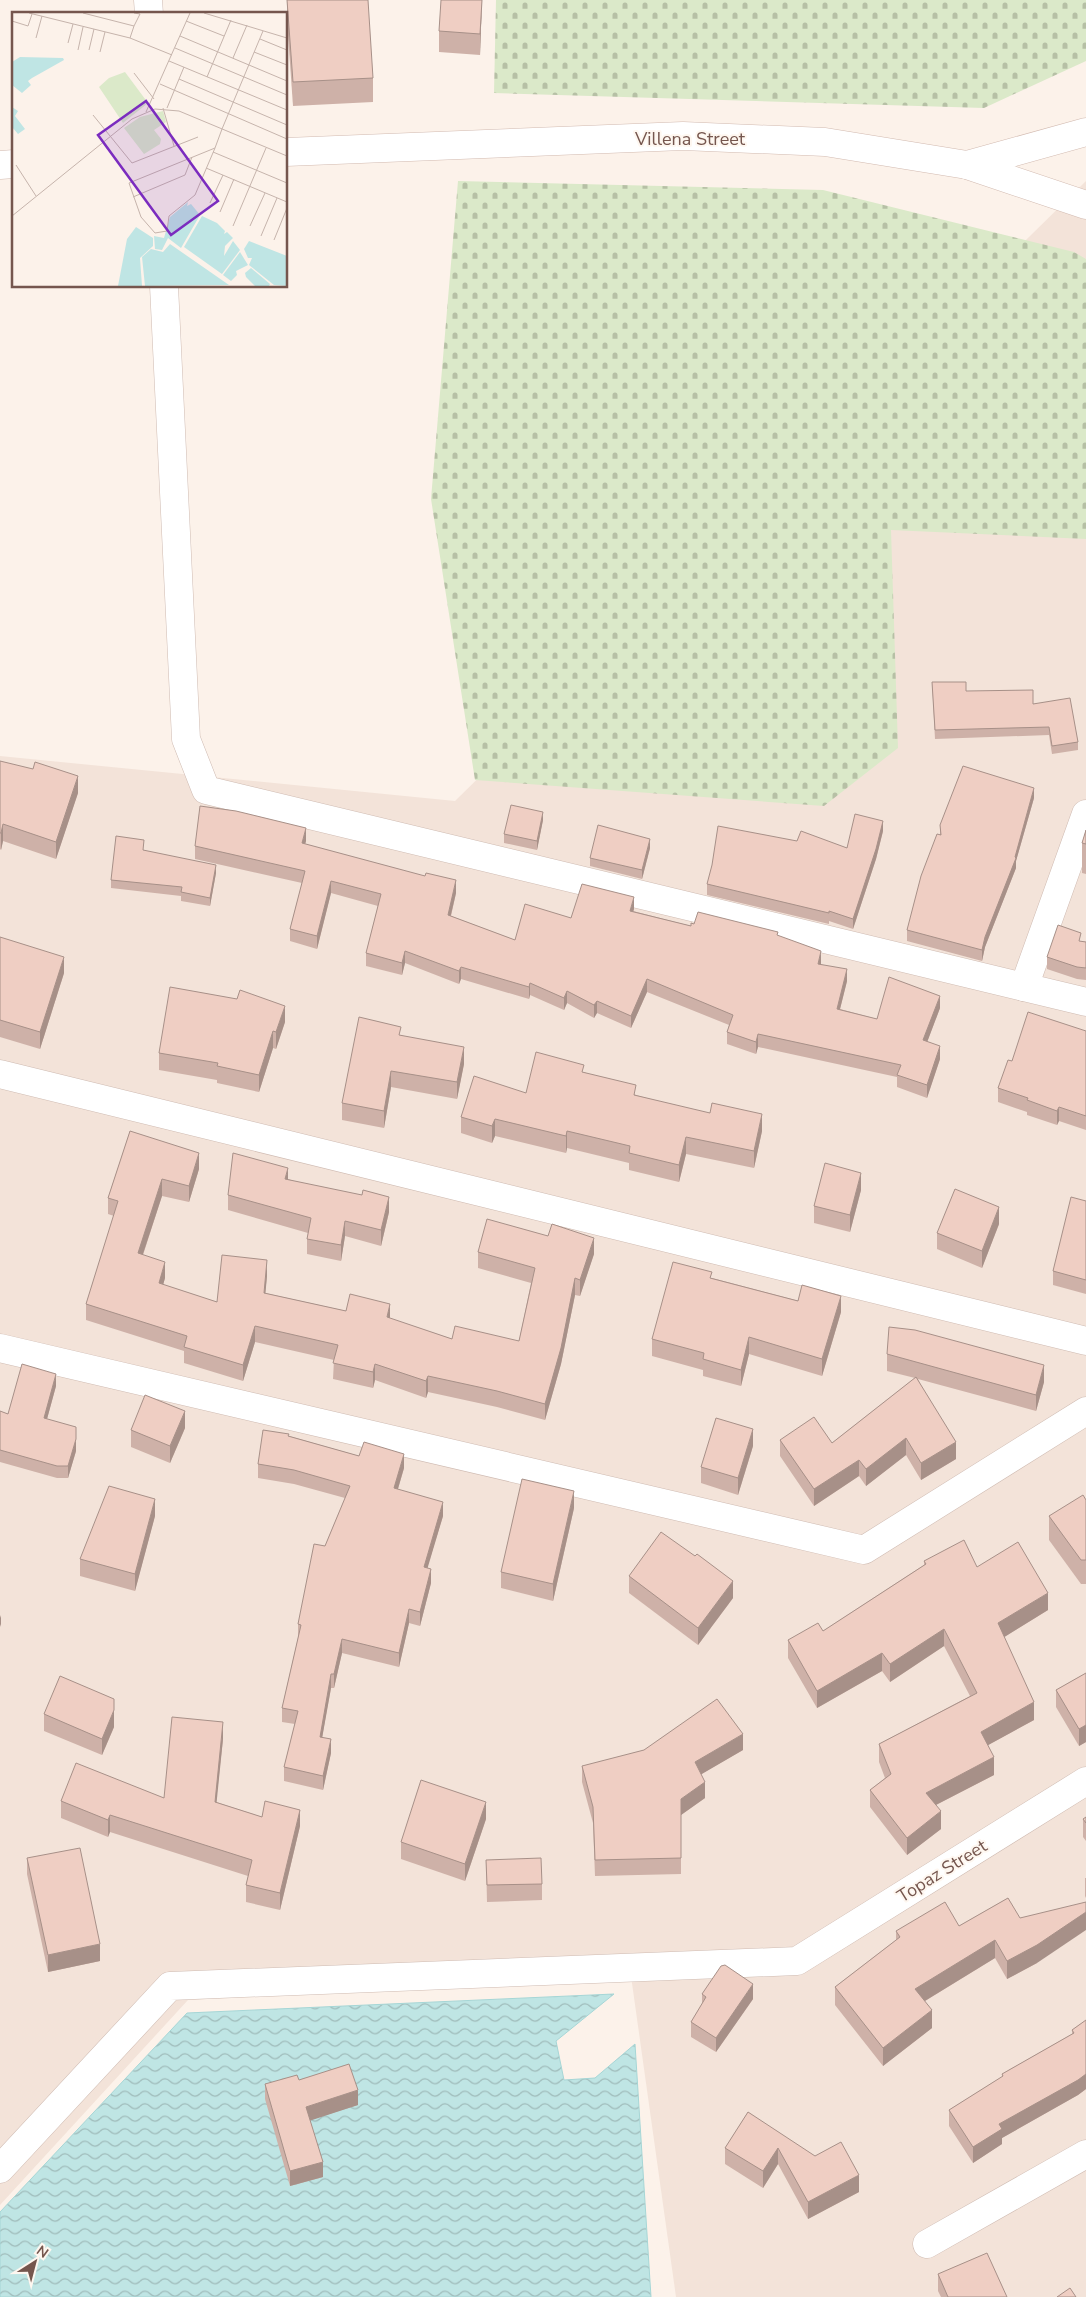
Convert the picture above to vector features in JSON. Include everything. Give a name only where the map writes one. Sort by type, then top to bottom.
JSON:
[{"type":"street","points":[[967,165],[1086,132]]},
{"type":"street","name":"Villena Street","points":[[288,152],[683,136],[825,142],[967,165],[1086,205]]},
{"type":"street","points":[[164,288],[186,739],[206,790],[1086,1002]]},
{"type":"street","points":[[1024,987],[1086,814]]},
{"type":"street","points":[[0,1074],[1086,1341]]},
{"type":"street","points":[[0,1348],[864,1550],[1086,1411]]},
{"type":"street","name":"Topaz Street","points":[[0,2169],[170,1986],[797,1961],[1086,1782]]},
{"type":"street","points":[[927,2244],[1086,2154]]},
{"type":"shaded area","points":[[1086,181],[1086,2297],[676,2297],[631,1976],[188,2000],[0,2205],[0,756],[455,801]]},
{"type":"green space","points":[[496,0],[1086,0],[1086,61],[984,108],[494,93]]},
{"type":"green space","points":[[458,181],[823,190],[1074,252],[1086,259],[1086,539],[891,530],[898,748],[824,806],[475,780],[431,499]]},
{"type":"water","points":[[614,1994],[556,2041],[564,2080],[595,2078],[635,2044],[651,2297],[0,2297],[0,2212],[187,2013]]},
{"type":"building","points":[[287,0],[368,0],[373,78],[293,82]]},
{"type":"building","points":[[441,0],[482,0],[480,34],[439,31]]},
{"type":"building","points":[[932,682],[966,682],[966,691],[1033,690],[1033,704],[1070,698],[1078,742],[1052,746],[1049,727],[935,730]]},
{"type":"building","points":[[0,761],[33,769],[35,762],[78,776],[56,842],[3,824],[0,833]]},
{"type":"building","points":[[963,766],[1034,788],[1016,858],[985,937],[982,950],[907,930],[921,876],[937,834],[941,835],[940,825]]},
{"type":"building","points":[[511,805],[543,812],[537,841],[504,834]]},
{"type":"building","points":[[200,806],[236,811],[306,828],[302,843],[425,876],[426,873],[456,880],[448,915],[515,940],[525,904],[571,918],[582,884],[634,897],[630,911],[691,926],[691,923],[694,924],[698,912],[778,932],[777,935],[821,951],[818,964],[847,969],[837,1009],[877,1019],[889,977],[940,996],[923,1040],[940,1046],[927,1085],[897,1075],[901,1065],[758,1034],[756,1042],[727,1032],[733,1015],[647,979],[631,1016],[597,1001],[594,1005],[567,991],[564,998],[530,983],[529,987],[461,967],[459,971],[405,951],[402,963],[366,953],[381,894],[331,881],[317,936],[290,929],[305,871],[195,846]]},
{"type":"building","points":[[855,814],[883,821],[876,849],[853,919],[829,911],[829,913],[707,884],[718,826],[797,841],[801,831],[847,848]]},
{"type":"building","points":[[598,825],[650,839],[642,870],[590,858]]},
{"type":"building","points":[[1086,830],[1086,844],[1082,843]]},
{"type":"building","points":[[116,836],[144,840],[143,850],[216,865],[210,898],[181,892],[182,887],[111,880]]},
{"type":"building","points":[[1058,925],[1081,933],[1079,941],[1086,942],[1086,968],[1047,957]]},
{"type":"building","points":[[0,937],[64,957],[40,1032],[0,1020]]},
{"type":"building","points":[[170,987],[237,999],[240,990],[285,1006],[276,1032],[273,1031],[259,1075],[217,1066],[218,1063],[159,1053]]},
{"type":"building","points":[[1028,1012],[1086,1031],[1086,1116],[1059,1107],[1057,1111],[1027,1100],[1028,1098],[998,1088],[1008,1060],[1012,1061]]},
{"type":"building","points":[[359,1017],[401,1027],[399,1035],[464,1047],[457,1082],[391,1071],[384,1111],[342,1103]]},
{"type":"building","points":[[536,1052],[584,1065],[582,1072],[636,1085],[634,1095],[710,1113],[712,1103],[762,1114],[754,1151],[686,1137],[679,1165],[629,1153],[630,1146],[567,1131],[566,1136],[495,1119],[492,1126],[461,1117],[474,1076],[526,1093]]},
{"type":"building","points":[[130,1131],[199,1153],[189,1186],[162,1179],[138,1253],[165,1262],[159,1283],[217,1302],[222,1255],[267,1260],[264,1293],[346,1311],[350,1294],[390,1304],[387,1317],[452,1339],[455,1326],[519,1341],[535,1268],[478,1252],[487,1219],[548,1236],[552,1224],[594,1238],[580,1280],[575,1278],[561,1348],[545,1404],[428,1376],[426,1381],[375,1364],[373,1372],[333,1363],[338,1345],[255,1326],[243,1365],[184,1347],[187,1336],[86,1304],[118,1201],[108,1198]]},
{"type":"building","points":[[233,1153],[288,1168],[285,1179],[362,1195],[363,1190],[389,1197],[381,1230],[345,1221],[341,1245],[307,1239],[311,1218],[228,1195]]},
{"type":"building","points":[[825,1163],[861,1173],[850,1215],[814,1206]]},
{"type":"building","points":[[955,1189],[999,1207],[982,1251],[937,1233]]},
{"type":"building","points":[[1071,1197],[1086,1201],[1086,1280],[1053,1271]]},
{"type":"building","points":[[673,1262],[712,1272],[710,1278],[798,1301],[802,1285],[841,1296],[822,1359],[749,1337],[741,1370],[703,1359],[704,1353],[652,1339]]},
{"type":"building","points":[[889,1327],[915,1330],[1044,1365],[1036,1395],[887,1354]]},
{"type":"building","points":[[22,1364],[56,1374],[44,1418],[76,1427],[76,1439],[68,1466],[57,1466],[0,1450],[0,1411],[8,1414]]},
{"type":"building","points":[[916,1377],[956,1442],[921,1463],[906,1438],[866,1469],[859,1460],[814,1489],[780,1440],[814,1417],[832,1443]]},
{"type":"building","points":[[145,1395],[185,1411],[170,1446],[131,1430]]},
{"type":"building","points":[[716,1418],[753,1429],[738,1478],[701,1467]]},
{"type":"building","points":[[263,1430],[289,1434],[288,1436],[359,1456],[364,1442],[404,1454],[394,1488],[443,1502],[424,1567],[431,1569],[420,1612],[409,1609],[399,1653],[342,1639],[334,1674],[331,1674],[320,1737],[331,1739],[323,1776],[284,1767],[298,1711],[282,1708],[301,1625],[298,1624],[314,1544],[325,1546],[350,1486],[294,1470],[258,1464]]},
{"type":"building","points":[[522,1479],[574,1491],[553,1584],[501,1572]]},
{"type":"building","points":[[109,1486],[155,1499],[135,1574],[80,1559]]},
{"type":"building","points":[[1083,1495],[1086,1500],[1086,1560],[1081,1560],[1049,1516]]},
{"type":"building","points":[[661,1532],[695,1556],[697,1554],[733,1581],[698,1628],[629,1576]]},
{"type":"building","points":[[964,1540],[977,1567],[1018,1542],[1048,1593],[998,1623],[1034,1702],[981,1732],[994,1757],[926,1793],[941,1811],[907,1838],[870,1790],[891,1774],[879,1744],[977,1693],[944,1629],[890,1664],[882,1653],[817,1691],[788,1640],[818,1623],[823,1631],[926,1564],[924,1561]]},
{"type":"building","points":[[1086,1673],[1086,1725],[1079,1729],[1056,1690]]},
{"type":"building","points":[[60,1676],[114,1699],[114,1710],[102,1739],[44,1714]]},
{"type":"building","points":[[717,1699],[743,1734],[695,1762],[705,1782],[681,1799],[681,1858],[595,1860],[593,1807],[582,1766],[644,1750]]},
{"type":"building","points":[[172,1717],[223,1722],[215,1802],[262,1817],[265,1801],[300,1810],[280,1893],[246,1885],[252,1860],[110,1815],[108,1820],[61,1801],[76,1763],[164,1798]]},
{"type":"building","points":[[421,1780],[486,1802],[465,1864],[401,1842]]},
{"type":"building","points":[[80,1848],[100,1944],[48,1955],[27,1858]]},
{"type":"building","points":[[541,1858],[542,1884],[487,1885],[486,1860]]},
{"type":"building","points":[[1008,1898],[1020,1918],[1086,1902],[1086,1912],[1037,1945],[1007,1961],[995,1940],[915,1989],[932,2010],[883,2048],[835,1987],[900,1937],[896,1931],[945,1902],[959,1926]]},
{"type":"building","points":[[725,1965],[753,1984],[716,2038],[691,2022],[706,1997],[702,1994],[721,1966]]},
{"type":"building","points":[[1086,2020],[1086,2074],[999,2124],[1002,2129],[973,2147],[949,2110],[1003,2076],[1002,2074],[1074,2033],[1072,2030]]},
{"type":"building","points":[[349,2064],[358,2090],[306,2107],[323,2162],[290,2171],[265,2084],[297,2075],[299,2080]]},
{"type":"building","points":[[748,2112],[815,2156],[841,2142],[859,2175],[808,2202],[778,2148],[763,2171],[725,2148]]},
{"type":"building","points":[[987,2253],[1007,2297],[948,2297],[938,2274]]},
{"type":"building","points":[[1070,2288],[1076,2297],[1057,2297]]}]
